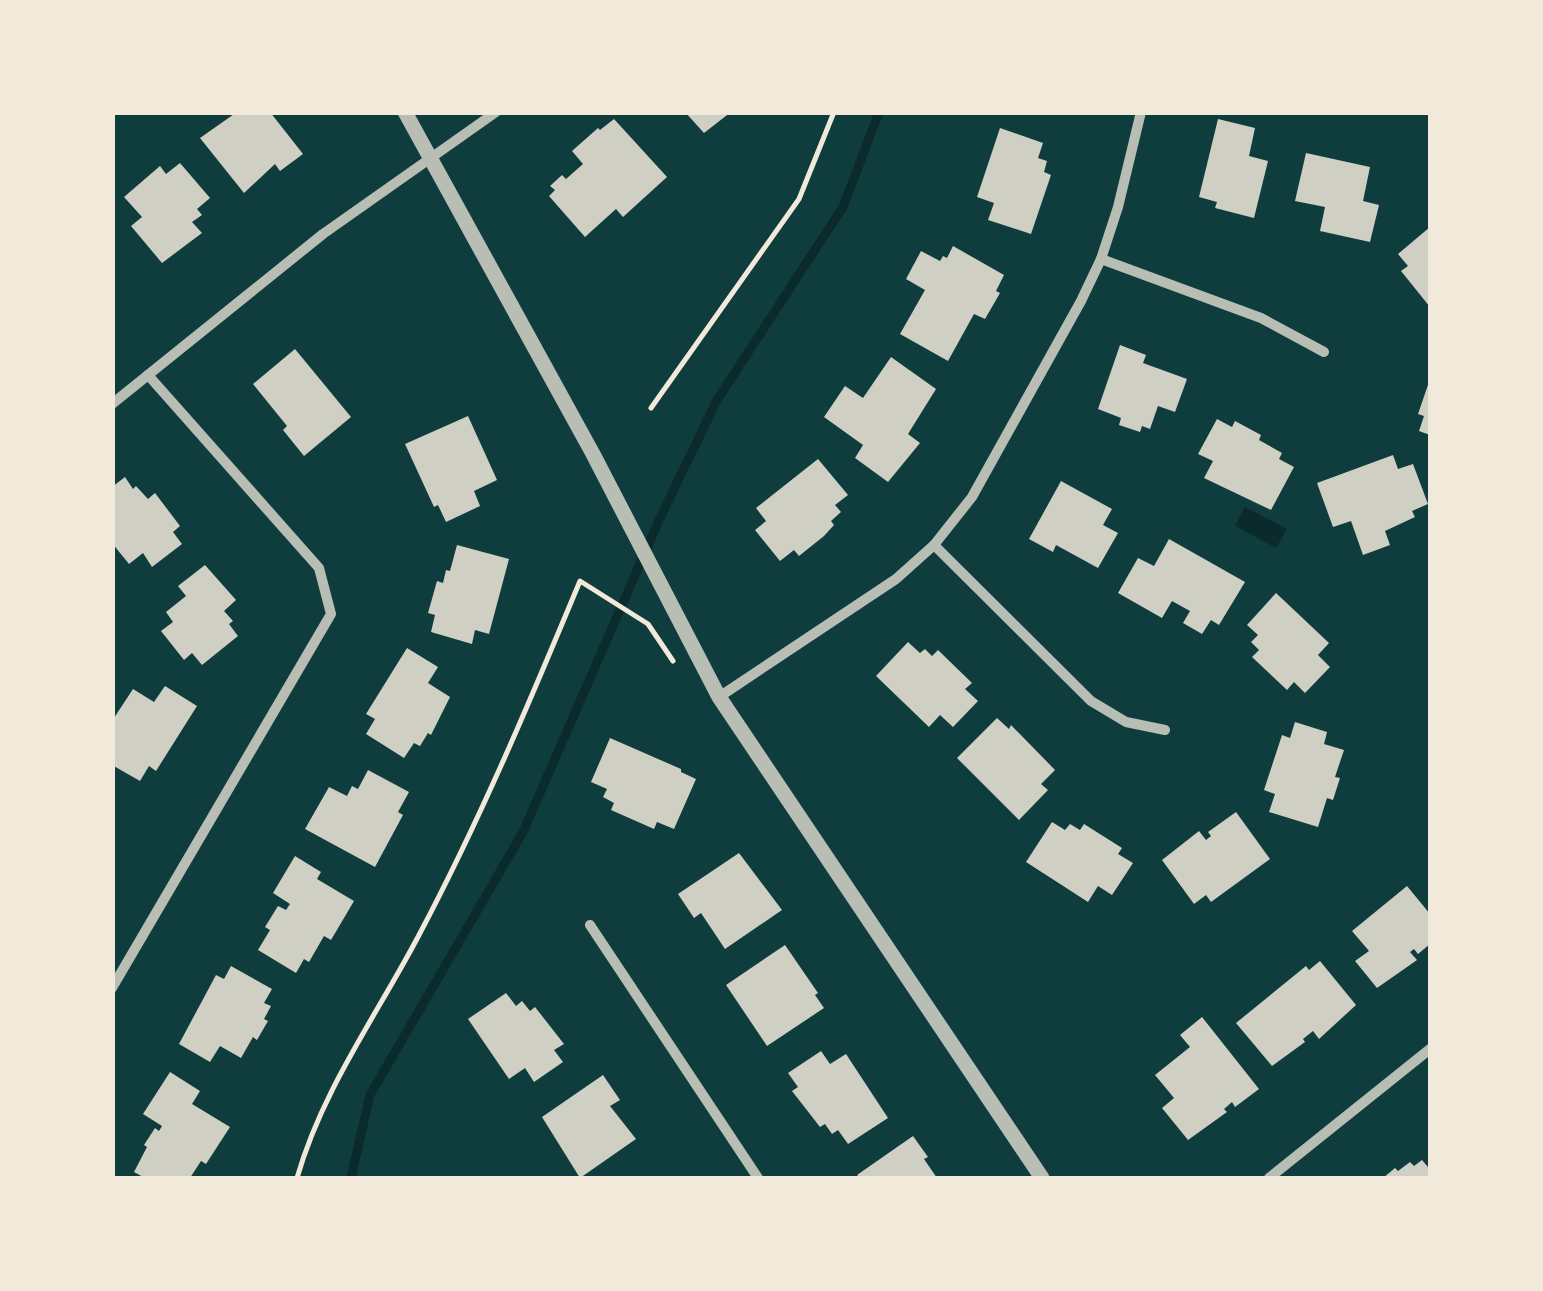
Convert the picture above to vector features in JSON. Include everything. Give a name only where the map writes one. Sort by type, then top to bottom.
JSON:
[{"type":"street","points":[[405,112],[593,454],[719,697],[1042,1178]]},
{"type":"street","points":[[112,404],[324,234],[496,112]]},
{"type":"street","points":[[719,697],[896,578],[934,545],[972,498],[1101,259],[1141,112]]},
{"type":"street","points":[[1101,259],[1261,318],[1324,352]]},
{"type":"street","points":[[112,988],[331,614],[319,568],[148,376]]},
{"type":"street","points":[[934,545],[1091,701],[1126,722],[1166,730]]},
{"type":"street","points":[[590,925],[758,1178]]},
{"type":"street","points":[[1269,1178],[1430,1048]]},
{"type":"path","points":[[650,408],[799,200],[834,112]]},
{"type":"path","points":[[297,1178],[307,1143],[339,1074],[419,936],[500,772],[580,582],[648,624],[672,661]]},
{"type":"water","points":[[1245,507],[1287,529],[1276,548],[1235,526]]},
{"type":"building","points":[[237,112],[270,112],[303,154],[280,171],[275,164],[244,193],[200,138]]},
{"type":"building","points":[[685,112],[731,112],[704,133]]},
{"type":"building","points":[[614,119],[667,177],[623,217],[616,209],[585,237],[549,196],[555,190],[550,186],[562,175],[566,179],[583,164],[572,151]]},
{"type":"building","points":[[1218,119],[1255,128],[1249,156],[1268,161],[1254,218],[1215,208],[1217,202],[1199,197]]},
{"type":"building","points":[[1000,128],[1043,143],[1038,158],[1047,161],[1044,172],[1051,175],[1031,234],[988,220],[994,203],[977,197]]},
{"type":"building","points":[[1306,153],[1370,167],[1363,201],[1379,205],[1370,242],[1320,231],[1325,207],[1295,201]]},
{"type":"building","points":[[180,163],[210,198],[197,209],[202,215],[192,222],[202,233],[162,263],[131,226],[142,217],[124,197],[160,166],[166,174]]},
{"type":"building","points":[[1430,227],[1430,307],[1401,271],[1408,266],[1398,254]]},
{"type":"building","points":[[953,246],[1004,275],[996,291],[1000,293],[985,319],[974,314],[948,361],[900,334],[925,290],[906,279],[921,251],[940,261],[943,256],[947,258]]},
{"type":"building","points":[[1120,345],[1146,355],[1143,363],[1187,379],[1175,412],[1158,406],[1150,429],[1142,426],[1140,432],[1119,425],[1121,418],[1098,409]]},
{"type":"building","points":[[295,349],[351,417],[304,456],[283,430],[287,426],[253,384]]},
{"type":"building","points":[[891,357],[936,389],[908,434],[920,443],[888,482],[855,458],[863,445],[824,417],[845,386],[863,398]]},
{"type":"building","points":[[1430,379],[1430,435],[1419,431],[1424,416],[1418,414]]},
{"type":"building","points":[[468,416],[497,480],[474,491],[480,506],[446,522],[438,505],[434,507],[405,444]]},
{"type":"building","points":[[1217,419],[1232,427],[1235,421],[1261,435],[1259,440],[1282,453],[1279,459],[1294,467],[1271,510],[1204,478],[1213,461],[1198,454]]},
{"type":"building","points":[[1393,455],[1398,469],[1413,464],[1428,504],[1412,511],[1415,517],[1385,531],[1390,545],[1363,555],[1351,521],[1333,527],[1317,483]]},
{"type":"building","points":[[818,459],[848,495],[835,505],[841,512],[824,536],[799,556],[794,550],[780,561],[755,530],[766,521],[756,508]]},
{"type":"building","points":[[125,477],[133,489],[136,486],[148,499],[155,493],[180,526],[173,532],[182,544],[152,567],[143,553],[129,564],[112,543],[112,487]]},
{"type":"building","points":[[1061,481],[1112,509],[1103,525],[1118,533],[1098,568],[1056,545],[1053,552],[1029,539]]},
{"type":"building","points":[[1169,539],[1245,582],[1219,625],[1211,620],[1202,634],[1183,623],[1190,611],[1172,601],[1162,618],[1118,593],[1138,558],[1154,566]]},
{"type":"building","points":[[457,545],[509,559],[489,634],[475,630],[472,644],[431,632],[435,615],[428,613],[437,581],[443,583],[446,570],[450,571]]},
{"type":"building","points":[[205,565],[236,600],[224,611],[238,636],[202,665],[192,653],[184,660],[161,631],[173,622],[166,612],[186,596],[178,586]]},
{"type":"building","points":[[1276,593],[1329,643],[1318,655],[1330,667],[1305,693],[1294,682],[1287,690],[1252,657],[1259,650],[1251,642],[1258,635],[1247,625]]},
{"type":"building","points":[[908,642],[920,653],[925,649],[932,656],[938,650],[972,683],[965,689],[978,701],[953,727],[940,715],[929,727],[876,676]]},
{"type":"building","points":[[407,648],[438,667],[428,683],[450,697],[431,735],[428,733],[420,746],[414,743],[404,758],[366,734],[375,719],[366,714]]},
{"type":"building","points":[[165,686],[197,706],[156,771],[149,766],[140,781],[112,765],[112,721],[133,689],[154,702]]},
{"type":"building","points":[[997,718],[1009,729],[1011,725],[1055,770],[1041,784],[1048,790],[1019,820],[957,758]]},
{"type":"building","points":[[1295,722],[1327,732],[1324,744],[1344,750],[1333,800],[1327,798],[1318,827],[1269,812],[1275,794],[1264,790],[1282,735],[1290,738]]},
{"type":"building","points":[[610,738],[696,779],[674,829],[657,822],[654,829],[611,810],[614,803],[603,797],[607,789],[591,782]]},
{"type":"building","points":[[368,770],[409,792],[398,812],[403,815],[375,867],[305,829],[329,787],[347,796],[352,786],[358,789]]},
{"type":"building","points":[[1236,812],[1270,859],[1211,902],[1206,895],[1194,904],[1162,860],[1199,831],[1206,840],[1211,836],[1208,832]]},
{"type":"building","points":[[1052,822],[1065,830],[1070,824],[1080,830],[1084,824],[1122,848],[1118,854],[1133,863],[1112,895],[1098,886],[1088,902],[1026,862]]},
{"type":"building","points":[[739,853],[782,910],[725,949],[701,913],[694,918],[678,894]]},
{"type":"building","points":[[295,856],[321,872],[317,879],[354,901],[331,940],[324,936],[309,962],[304,959],[296,973],[258,950],[270,930],[265,927],[278,906],[286,910],[290,904],[273,893]]},
{"type":"building","points":[[1407,886],[1430,914],[1430,944],[1418,954],[1414,949],[1410,952],[1417,960],[1377,988],[1355,961],[1369,951],[1352,931]]},
{"type":"building","points":[[785,945],[824,1008],[767,1046],[726,985]]},
{"type":"building","points":[[1320,961],[1356,1005],[1319,1039],[1313,1031],[1303,1039],[1305,1042],[1272,1066],[1236,1023],[1306,966],[1309,970]]},
{"type":"building","points":[[231,966],[272,989],[264,1003],[271,1006],[264,1019],[268,1021],[241,1058],[220,1046],[210,1062],[179,1044],[216,975],[224,979]]},
{"type":"building","points":[[506,993],[516,1006],[522,1001],[530,1011],[535,1007],[564,1044],[554,1050],[563,1062],[534,1082],[525,1068],[509,1079],[468,1019]]},
{"type":"building","points":[[1202,1017],[1259,1089],[1235,1107],[1232,1102],[1224,1109],[1227,1112],[1188,1140],[1162,1108],[1174,1098],[1155,1075],[1190,1047],[1180,1035]]},
{"type":"building","points":[[821,1051],[830,1064],[846,1054],[888,1118],[848,1144],[838,1130],[832,1134],[825,1124],[820,1127],[792,1091],[798,1087],[788,1073]]},
{"type":"building","points":[[170,1072],[200,1091],[192,1104],[230,1127],[206,1164],[201,1161],[190,1178],[145,1178],[134,1172],[147,1147],[144,1145],[155,1128],[159,1131],[162,1126],[143,1114]]},
{"type":"building","points":[[603,1075],[620,1100],[610,1106],[636,1139],[580,1178],[542,1117]]},
{"type":"building","points":[[913,1136],[937,1178],[857,1175]]},
{"type":"building","points":[[1422,1160],[1430,1165],[1430,1178],[1383,1178],[1395,1168],[1398,1171],[1410,1162],[1414,1166]]},
{"type":"waterway","points":[[351,1178],[370,1095],[523,832],[660,518],[717,400],[843,207],[879,112]]}]
